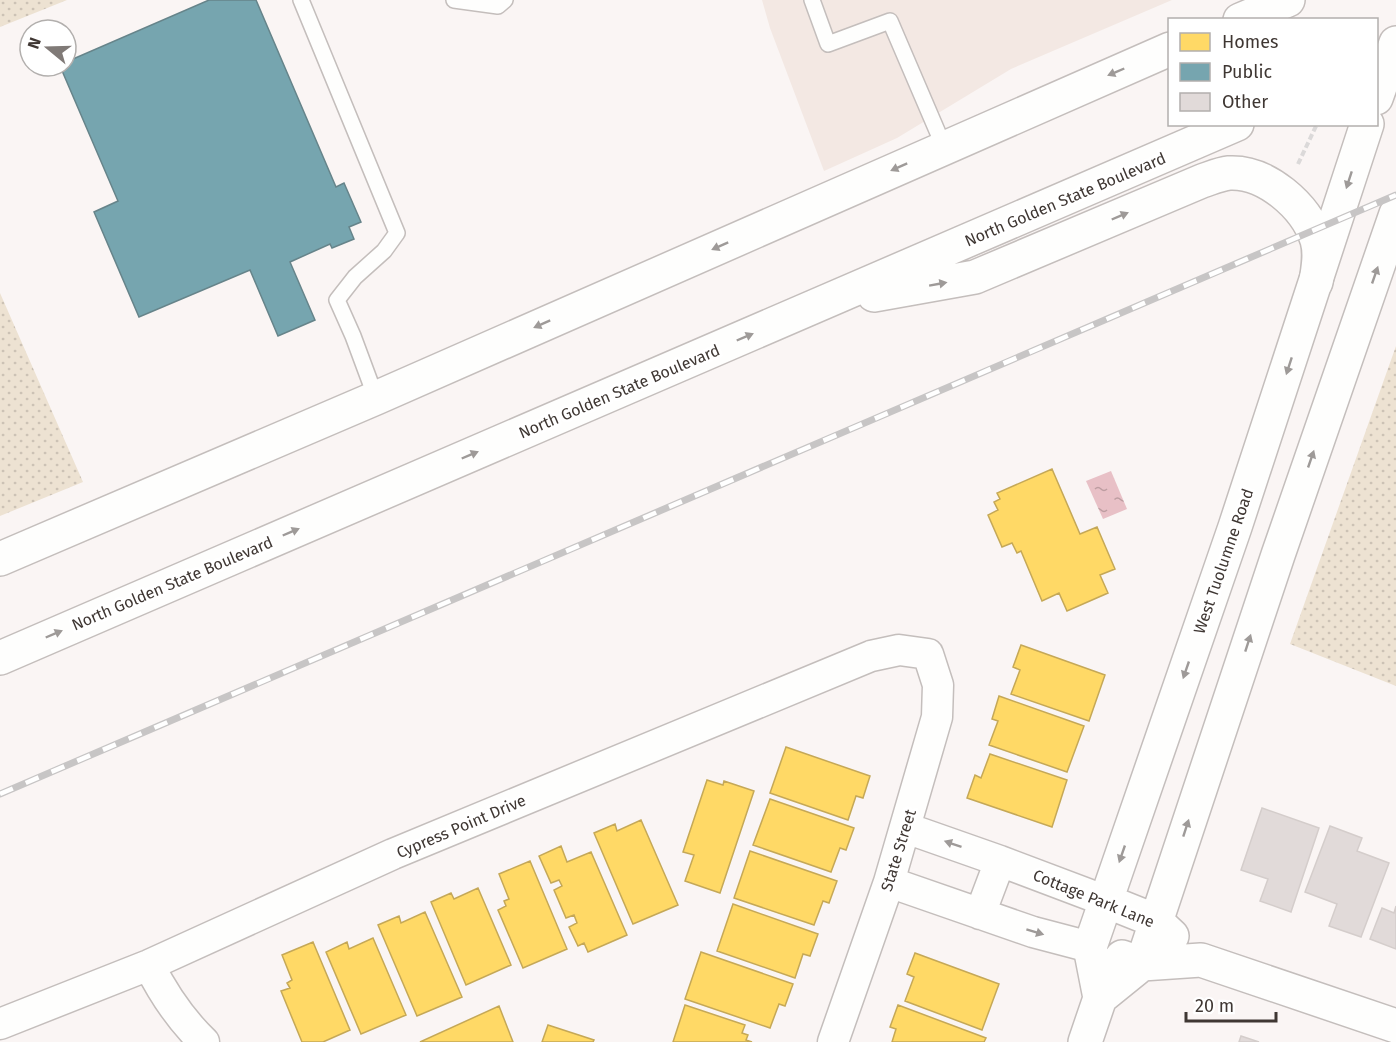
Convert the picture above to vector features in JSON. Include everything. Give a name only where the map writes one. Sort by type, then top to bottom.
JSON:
[{"type":"main road","points":[[1245,18],[1288,0]]},
{"type":"main road","points":[[0,560],[376,398],[1168,50]]},
{"type":"main road","points":[[1378,95],[1390,55]]},
{"type":"main road","name":"North Golden State Boulevard","points":[[0,658],[1232,126]]},
{"type":"main road","name":"West Tuolumne Road","points":[[1090,947],[1235,528],[1366,126]]},
{"type":"main road","points":[[819,305],[975,277],[1202,181],[1230,173],[1266,183],[1298,207],[1317,240],[1319,253],[1316,282]]},
{"type":"main road","points":[[1100,998],[1142,964],[1278,555],[1396,214]]},
{"type":"main road","name":"Cottage Park Lane","points":[[1106,902],[1156,921],[1201,960]]},
{"type":"main road","points":[[1085,1042],[1100,998],[1090,947],[1142,964],[1201,960],[1396,1026]]},
{"type":"street","name":"Cypress Point Drive","points":[[0,1024],[149,965],[393,854],[871,656],[899,650],[928,654]]},
{"type":"street","name":"State Street","points":[[833,1042],[889,882],[937,717],[938,685],[928,654]]},
{"type":"street","name":"Cottage Park Lane","points":[[906,828],[1106,902]]},
{"type":"street","points":[[980,914],[1000,861]]},
{"type":"street","points":[[889,882],[1033,932],[1090,947]]},
{"type":"street","points":[[149,965],[172,1006],[185,1024],[204,1042]]},
{"type":"lane","points":[[301,0],[397,233],[384,251],[355,277],[337,300],[376,398]]},
{"type":"lane","points":[[454,0],[498,6],[505,0]]},
{"type":"lane","points":[[812,0],[828,44],[890,21],[944,147]]},
{"type":"path","points":[[1297,166],[1316,126]]},
{"type":"shaded area","points":[[0,0],[67,0],[18,18],[0,27]]},
{"type":"shaded area","points":[[762,0],[1172,0],[1011,69],[897,138],[824,171],[770,28]]},
{"type":"shaded area","points":[[0,293],[83,482],[0,516]]},
{"type":"shaded area","points":[[1396,346],[1396,686],[1290,644]]},
{"type":"water","points":[[1111,471],[1127,509],[1103,519],[1086,481]]},
{"type":"building: Homes","points":[[1052,469],[1080,534],[1097,527],[1115,569],[1100,575],[1108,593],[1067,611],[1059,593],[1042,601],[1021,551],[1017,553],[1012,543],[1002,547],[988,515],[998,510],[994,502],[1000,499],[997,493]]},
{"type":"building: Homes","points":[[1021,645],[1105,675],[1089,721],[1011,694],[1020,670],[1013,667]]},
{"type":"building: Homes","points":[[999,696],[1084,726],[1067,772],[989,745],[998,721],[992,719]]},
{"type":"building: Homes","points":[[786,747],[870,776],[863,798],[856,796],[848,820],[770,793]]},
{"type":"building: Homes","points":[[990,754],[1067,780],[1052,827],[967,798],[975,775],[981,778]]},
{"type":"building: Homes","points":[[707,780],[723,785],[724,781],[754,791],[720,893],[685,881],[694,855],[683,852]]},
{"type":"building: Homes","points":[[770,799],[854,828],[846,850],[840,848],[831,872],[753,845]]},
{"type":"building: Homes","points":[[641,820],[678,905],[633,924],[594,833],[615,824],[617,831]]},
{"type":"building: Homes","points":[[561,846],[567,862],[591,852],[627,935],[588,952],[584,943],[578,946],[569,927],[577,923],[574,915],[566,918],[554,890],[562,886],[559,880],[551,883],[539,856]]},
{"type":"building: Homes","points":[[750,851],[837,881],[829,903],[823,901],[814,925],[734,898]]},
{"type":"building: Homes","points":[[530,861],[567,949],[523,968],[498,910],[506,906],[504,901],[509,899],[499,874]]},
{"type":"building: Homes","points":[[478,888],[511,965],[466,985],[431,902],[451,893],[454,899]]},
{"type":"building: Homes","points":[[733,904],[818,934],[810,956],[803,954],[795,978],[717,951]]},
{"type":"building: Homes","points":[[425,912],[462,997],[417,1016],[378,925],[399,916],[401,923]]},
{"type":"building: Homes","points":[[373,938],[406,1015],[361,1034],[326,952],[347,942],[349,949]]},
{"type":"building: Homes","points":[[313,942],[350,1030],[323,1042],[302,1042],[281,991],[290,988],[287,983],[292,980],[282,955]]},
{"type":"building: Homes","points":[[701,952],[793,984],[785,1006],[779,1004],[770,1028],[685,999]]},
{"type":"building: Homes","points":[[915,953],[999,984],[982,1030],[905,1001],[914,977],[907,974]]},
{"type":"building: Homes","points":[[685,1005],[745,1025],[742,1033],[748,1035],[746,1040],[752,1042],[673,1042]]},
{"type":"building: Homes","points":[[898,1005],[986,1038],[984,1042],[892,1042],[896,1029],[890,1027]]},
{"type":"building: Homes","points":[[499,1006],[513,1042],[420,1042]]},
{"type":"building: Homes","points":[[548,1025],[594,1040],[593,1042],[542,1042]]},
{"type":"building: Public","points":[[209,0],[256,0],[336,187],[344,183],[361,222],[349,227],[354,239],[332,248],[330,244],[290,262],[315,320],[278,336],[250,270],[139,317],[94,212],[118,201],[65,78],[78,78],[78,57]]},
{"type":"building: Other","points":[[1262,808],[1319,828],[1291,912],[1260,901],[1268,879],[1241,870]]},
{"type":"building: Other","points":[[1330,826],[1362,838],[1357,851],[1389,863],[1361,937],[1329,926],[1337,904],[1305,892]]},
{"type":"building: Other","points":[[1396,906],[1396,949],[1370,939],[1382,908],[1394,913]]},
{"type":"building: Other","points":[[1241,1036],[1259,1042],[1239,1042]]},
{"type":"railway","points":[[0,794],[1396,195]]}]
